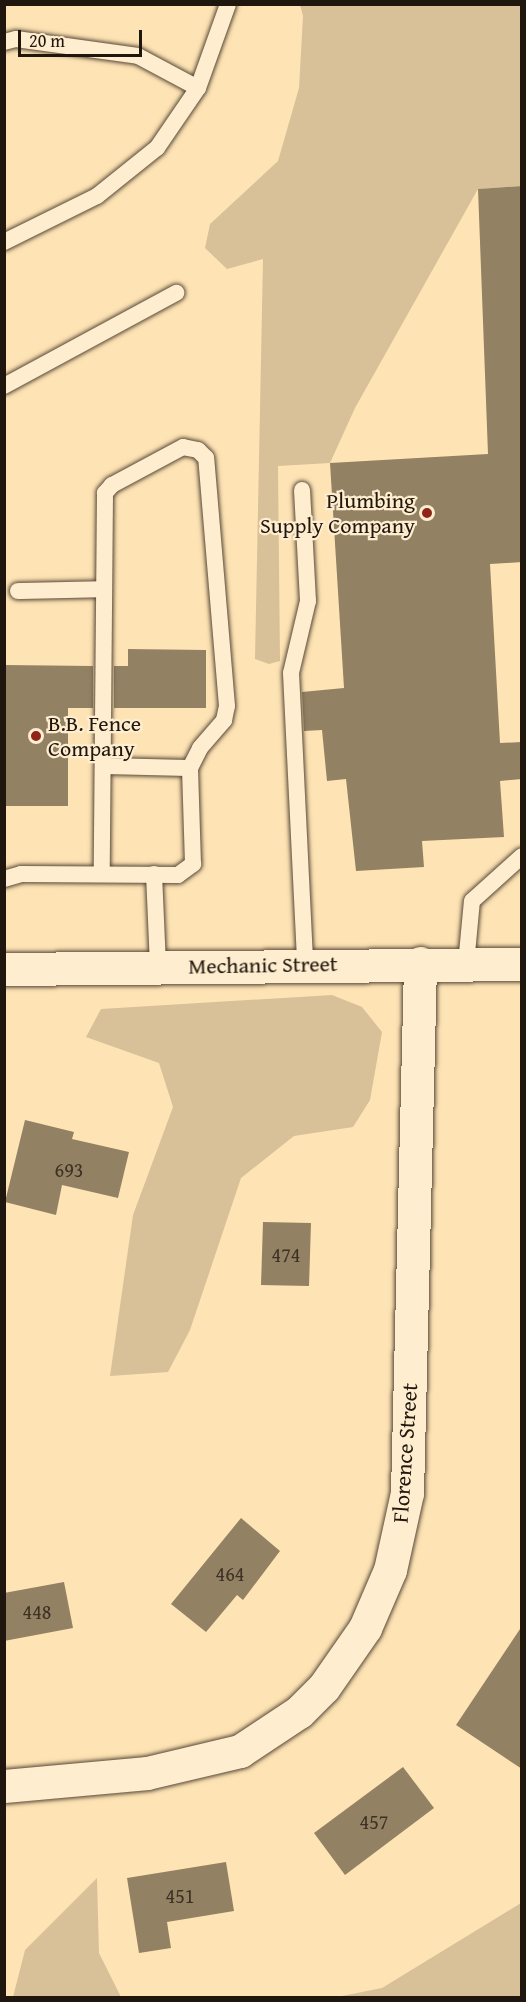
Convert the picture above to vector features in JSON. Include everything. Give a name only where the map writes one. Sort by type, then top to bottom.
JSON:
[{"type":"street","name":"Florence Street","points":[[4,1786],[147,1773],[240,1751],[307,1703],[365,1628],[390,1570],[407,1493],[420,963]]},
{"type":"street","name":"Mechanic Street","points":[[4,969],[305,964],[522,964]]},
{"type":"lane","points":[[4,243],[52,221],[119,181],[173,129],[198,88],[228,4]]},
{"type":"lane","points":[[4,42],[16,39],[138,56],[198,88]]},
{"type":"lane","points":[[4,386],[176,293]]},
{"type":"lane","points":[[4,879],[21,874],[178,875],[193,864],[190,768],[200,748],[224,720],[227,706],[206,458],[198,450],[183,447],[112,485],[105,493],[102,874]]},
{"type":"lane","points":[[302,490],[308,601],[291,674],[305,964]]},
{"type":"lane","points":[[18,591],[103,589]]},
{"type":"lane","points":[[103,766],[190,768]]},
{"type":"lane","points":[[466,964],[472,901],[522,856]]},
{"type":"lane","points":[[154,874],[158,967]]},
{"type":"shaded area","points":[[300,5],[521,5],[521,186],[478,189],[355,408],[330,463],[278,466],[280,661],[269,664],[255,659],[263,259],[227,269],[205,248],[210,224],[278,161],[299,88],[303,16]]},
{"type":"shaded area","points":[[332,995],[362,1007],[382,1032],[370,1100],[353,1127],[294,1136],[241,1178],[190,1330],[168,1372],[110,1376],[133,1215],[173,1107],[159,1063],[86,1037],[101,1009]]},
{"type":"shaded area","points":[[97,1878],[99,1953],[121,1997],[13,1997],[25,1950]]},
{"type":"shaded area","points":[[521,1903],[521,1997],[337,1997],[382,1988]]},
{"type":"building","name":"Plumbing Supply Company","points":[[522,186],[522,562],[490,564],[500,743],[522,742],[522,779],[500,781],[504,837],[422,841],[424,867],[356,871],[346,779],[327,781],[322,730],[304,731],[302,692],[344,688],[330,463],[488,454],[478,189]]},
{"type":"building","points":[[128,649],[206,650],[206,708],[114,708],[114,666],[128,666]]},
{"type":"building","name":"B.B. Fence Company","points":[[4,665],[93,666],[93,708],[68,708],[68,806],[4,806]]},
{"type":"building","points":[[25,1120],[74,1132],[72,1139],[129,1152],[118,1198],[62,1185],[56,1215],[5,1202]]},
{"type":"building","points":[[263,1222],[311,1223],[309,1286],[261,1285]]},
{"type":"building","points":[[241,1518],[280,1551],[243,1600],[237,1595],[206,1632],[171,1604]]},
{"type":"building","points":[[64,1582],[73,1628],[4,1641],[4,1593]]},
{"type":"building","points":[[522,1626],[522,1769],[456,1725]]},
{"type":"building","points":[[403,1767],[434,1808],[345,1875],[314,1833]]},
{"type":"building","points":[[226,1862],[234,1911],[167,1922],[171,1948],[139,1953],[127,1878]]},
{"type":"place","name":"Plumbing Supply Company","points":[[427,513]]},
{"type":"place","name":"B.B. Fence Company","points":[[36,736]]}]
